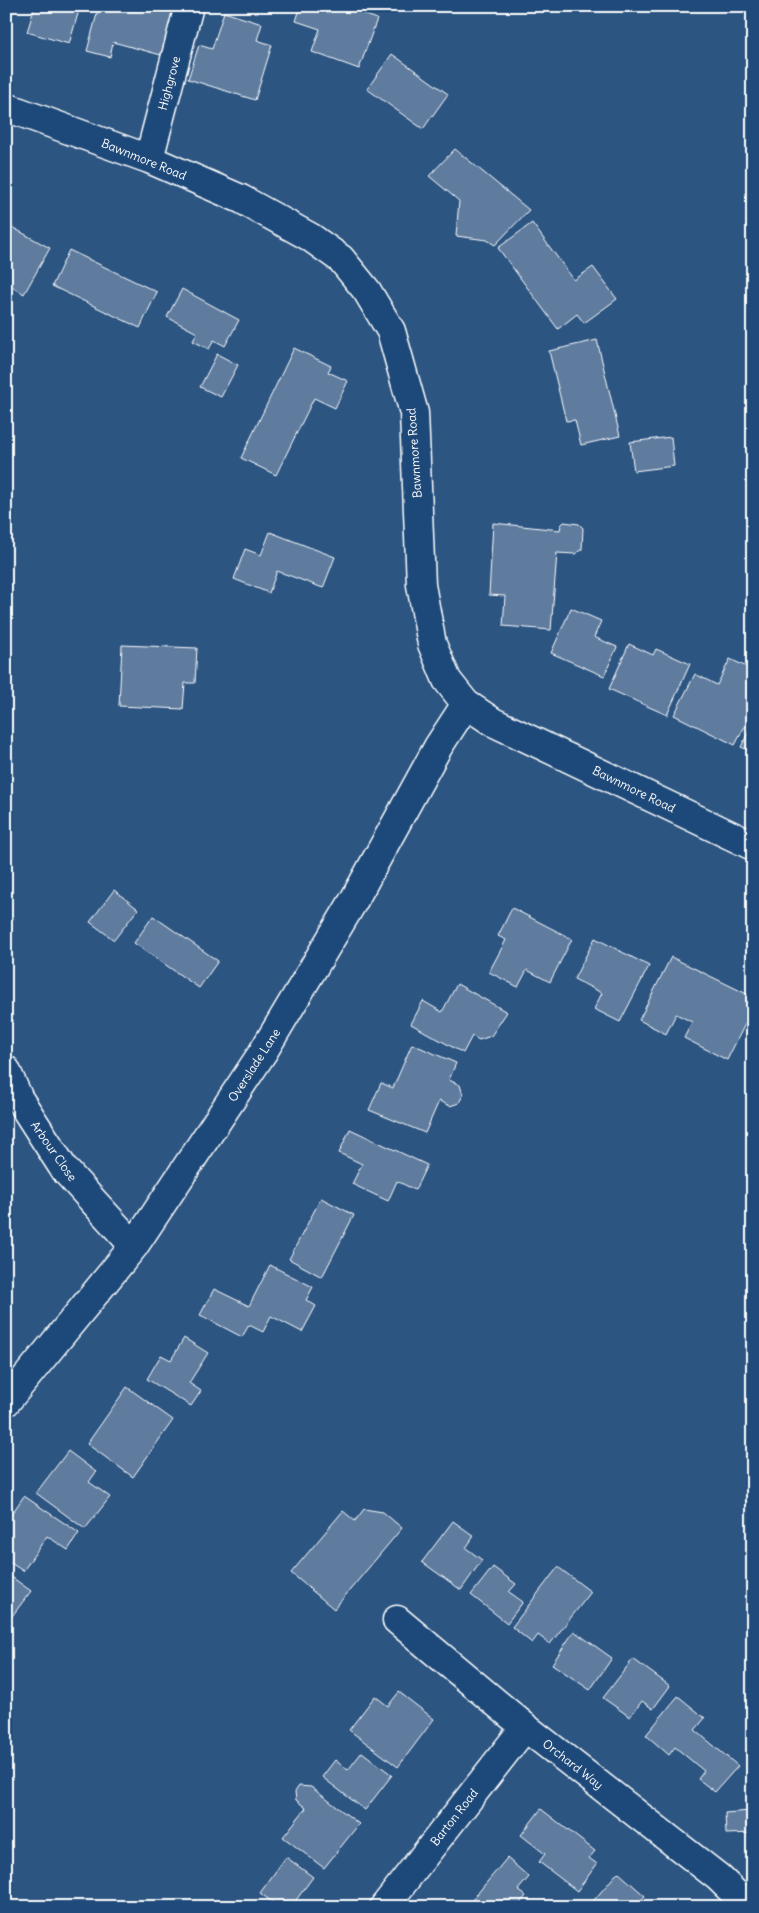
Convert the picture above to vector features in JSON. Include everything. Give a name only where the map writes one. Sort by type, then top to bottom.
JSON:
[{"type":"street","name":"Highgrove","points":[[149,159],[190,6]]},
{"type":"street","name":"Bawnmore Road","points":[[6,107],[149,159],[242,199],[310,237],[340,259],[367,290],[391,330],[414,413],[422,585],[432,644],[447,680],[466,704],[493,722],[753,846]]},
{"type":"street","name":"Overslade Lane","points":[[6,1402],[134,1246],[264,1052],[354,900],[438,748],[466,704]]},
{"type":"street","name":"Arbour Close","points":[[6,1070],[19,1099],[64,1169],[134,1246]]},
{"type":"street","name":"Orchard Way","points":[[397,1620],[524,1727],[718,1877],[749,1907]]},
{"type":"street","name":"Barton Road","points":[[384,1907],[524,1727]]},
{"type":"building","points":[[35,6],[80,7],[69,44],[27,32]]},
{"type":"building","points":[[99,6],[175,6],[161,55],[113,42],[110,57],[87,51]]},
{"type":"building","points":[[301,6],[357,6],[356,11],[377,19],[359,69],[312,52],[320,29],[296,21]]},
{"type":"building","points":[[224,12],[262,24],[257,40],[272,45],[255,100],[188,79],[199,45],[212,49]]},
{"type":"building","points":[[392,54],[448,94],[423,129],[367,89]]},
{"type":"building","points":[[455,149],[529,210],[495,245],[487,240],[456,236],[459,201],[429,176]]},
{"type":"building","points":[[532,223],[574,280],[593,267],[617,299],[584,323],[577,314],[558,329],[498,248]]},
{"type":"building","points":[[6,224],[50,248],[24,294],[6,283]]},
{"type":"building","points":[[69,250],[157,292],[140,328],[52,286]]},
{"type":"building","points":[[182,289],[239,320],[225,346],[214,340],[209,349],[193,341],[197,333],[167,317]]},
{"type":"building","points":[[597,340],[620,436],[581,445],[575,420],[566,421],[549,351]]},
{"type":"building","points":[[294,348],[331,366],[328,372],[348,381],[335,408],[314,398],[276,475],[241,458]]},
{"type":"building","points":[[217,354],[238,365],[221,397],[200,387]]},
{"type":"building","points":[[671,437],[674,466],[634,471],[630,442]]},
{"type":"building","points":[[564,522],[579,524],[583,528],[582,549],[575,554],[557,553],[551,630],[503,626],[505,596],[489,595],[493,523],[560,530]]},
{"type":"building","points":[[270,532],[335,557],[323,588],[277,571],[269,593],[234,579],[245,549],[261,555]]},
{"type":"building","points":[[571,608],[601,621],[594,637],[617,647],[604,676],[551,653]]},
{"type":"building","points":[[629,644],[653,655],[656,649],[690,664],[667,715],[609,689]]},
{"type":"building","points":[[122,645],[197,648],[195,683],[185,683],[183,709],[119,706]]},
{"type":"building","points":[[730,659],[753,670],[753,711],[735,745],[674,715],[695,674],[717,685]]},
{"type":"building","points":[[753,723],[753,752],[741,747]]},
{"type":"building","points":[[114,890],[138,909],[114,940],[90,922]]},
{"type":"building","points":[[512,908],[572,939],[550,982],[527,970],[518,987],[489,972],[506,940],[498,936]]},
{"type":"building","points":[[153,916],[218,961],[199,988],[134,943]]},
{"type":"building","points":[[595,938],[649,966],[620,1022],[594,1009],[602,993],[574,979]]},
{"type":"building","points":[[671,957],[753,997],[753,1008],[727,1060],[684,1038],[692,1022],[676,1014],[666,1034],[639,1020]]},
{"type":"building","points":[[457,984],[507,1012],[491,1036],[479,1040],[472,1036],[463,1053],[411,1024],[423,1001],[442,1012]]},
{"type":"building","points":[[412,1044],[456,1063],[449,1080],[460,1085],[463,1095],[459,1103],[450,1106],[439,1101],[425,1133],[369,1110],[381,1083],[393,1088]]},
{"type":"building","points":[[350,1129],[427,1165],[415,1190],[397,1181],[388,1201],[352,1184],[362,1164],[339,1153]]},
{"type":"building","points":[[321,1198],[354,1215],[322,1277],[289,1259]]},
{"type":"building","points":[[270,1265],[313,1287],[306,1300],[316,1306],[302,1332],[271,1316],[263,1332],[249,1325],[242,1337],[200,1315],[214,1289],[249,1306]]},
{"type":"building","points":[[184,1338],[208,1353],[189,1383],[201,1391],[191,1406],[147,1379],[161,1355],[171,1360]]},
{"type":"building","points":[[127,1387],[173,1420],[133,1477],[87,1444]]},
{"type":"building","points":[[68,1451],[96,1472],[89,1482],[110,1497],[85,1529],[36,1493]]},
{"type":"building","points":[[24,1496],[79,1533],[68,1550],[47,1536],[23,1571],[6,1560],[6,1522]]},
{"type":"building","points":[[364,1509],[383,1512],[402,1528],[334,1609],[291,1573],[343,1511],[355,1521]]},
{"type":"building","points":[[453,1521],[474,1536],[466,1548],[482,1560],[461,1590],[422,1562]]},
{"type":"building","points":[[493,1567],[516,1584],[509,1592],[523,1602],[507,1623],[471,1595]]},
{"type":"building","points":[[558,1567],[591,1592],[550,1644],[538,1635],[532,1643],[512,1627]]},
{"type":"building","points":[[6,1573],[31,1591],[6,1624]]},
{"type":"building","points":[[574,1631],[612,1658],[590,1690],[552,1664]]},
{"type":"building","points":[[633,1659],[670,1686],[653,1709],[642,1701],[630,1717],[603,1698]]},
{"type":"building","points":[[399,1692],[434,1719],[398,1767],[349,1730],[375,1696],[388,1706]]},
{"type":"building","points":[[678,1696],[705,1718],[695,1730],[738,1766],[715,1792],[698,1779],[704,1771],[675,1747],[669,1755],[646,1735]]},
{"type":"building","points":[[362,1752],[392,1775],[365,1810],[322,1777],[335,1760],[348,1770]]},
{"type":"building","points":[[299,1786],[311,1787],[359,1824],[324,1868],[283,1837],[306,1808],[296,1800],[295,1792]]},
{"type":"building","points":[[750,1794],[753,1794],[753,1833],[726,1834],[725,1813],[750,1811]]},
{"type":"building","points":[[541,1809],[595,1851],[589,1858],[597,1864],[577,1891],[539,1862],[545,1854],[521,1835]]},
{"type":"building","points":[[286,1857],[313,1877],[291,1907],[279,1907],[260,1893]]},
{"type":"building","points":[[507,1858],[529,1877],[518,1890],[526,1896],[517,1907],[481,1907],[472,1900]]},
{"type":"building","points":[[618,1872],[645,1896],[635,1907],[588,1907]]}]
